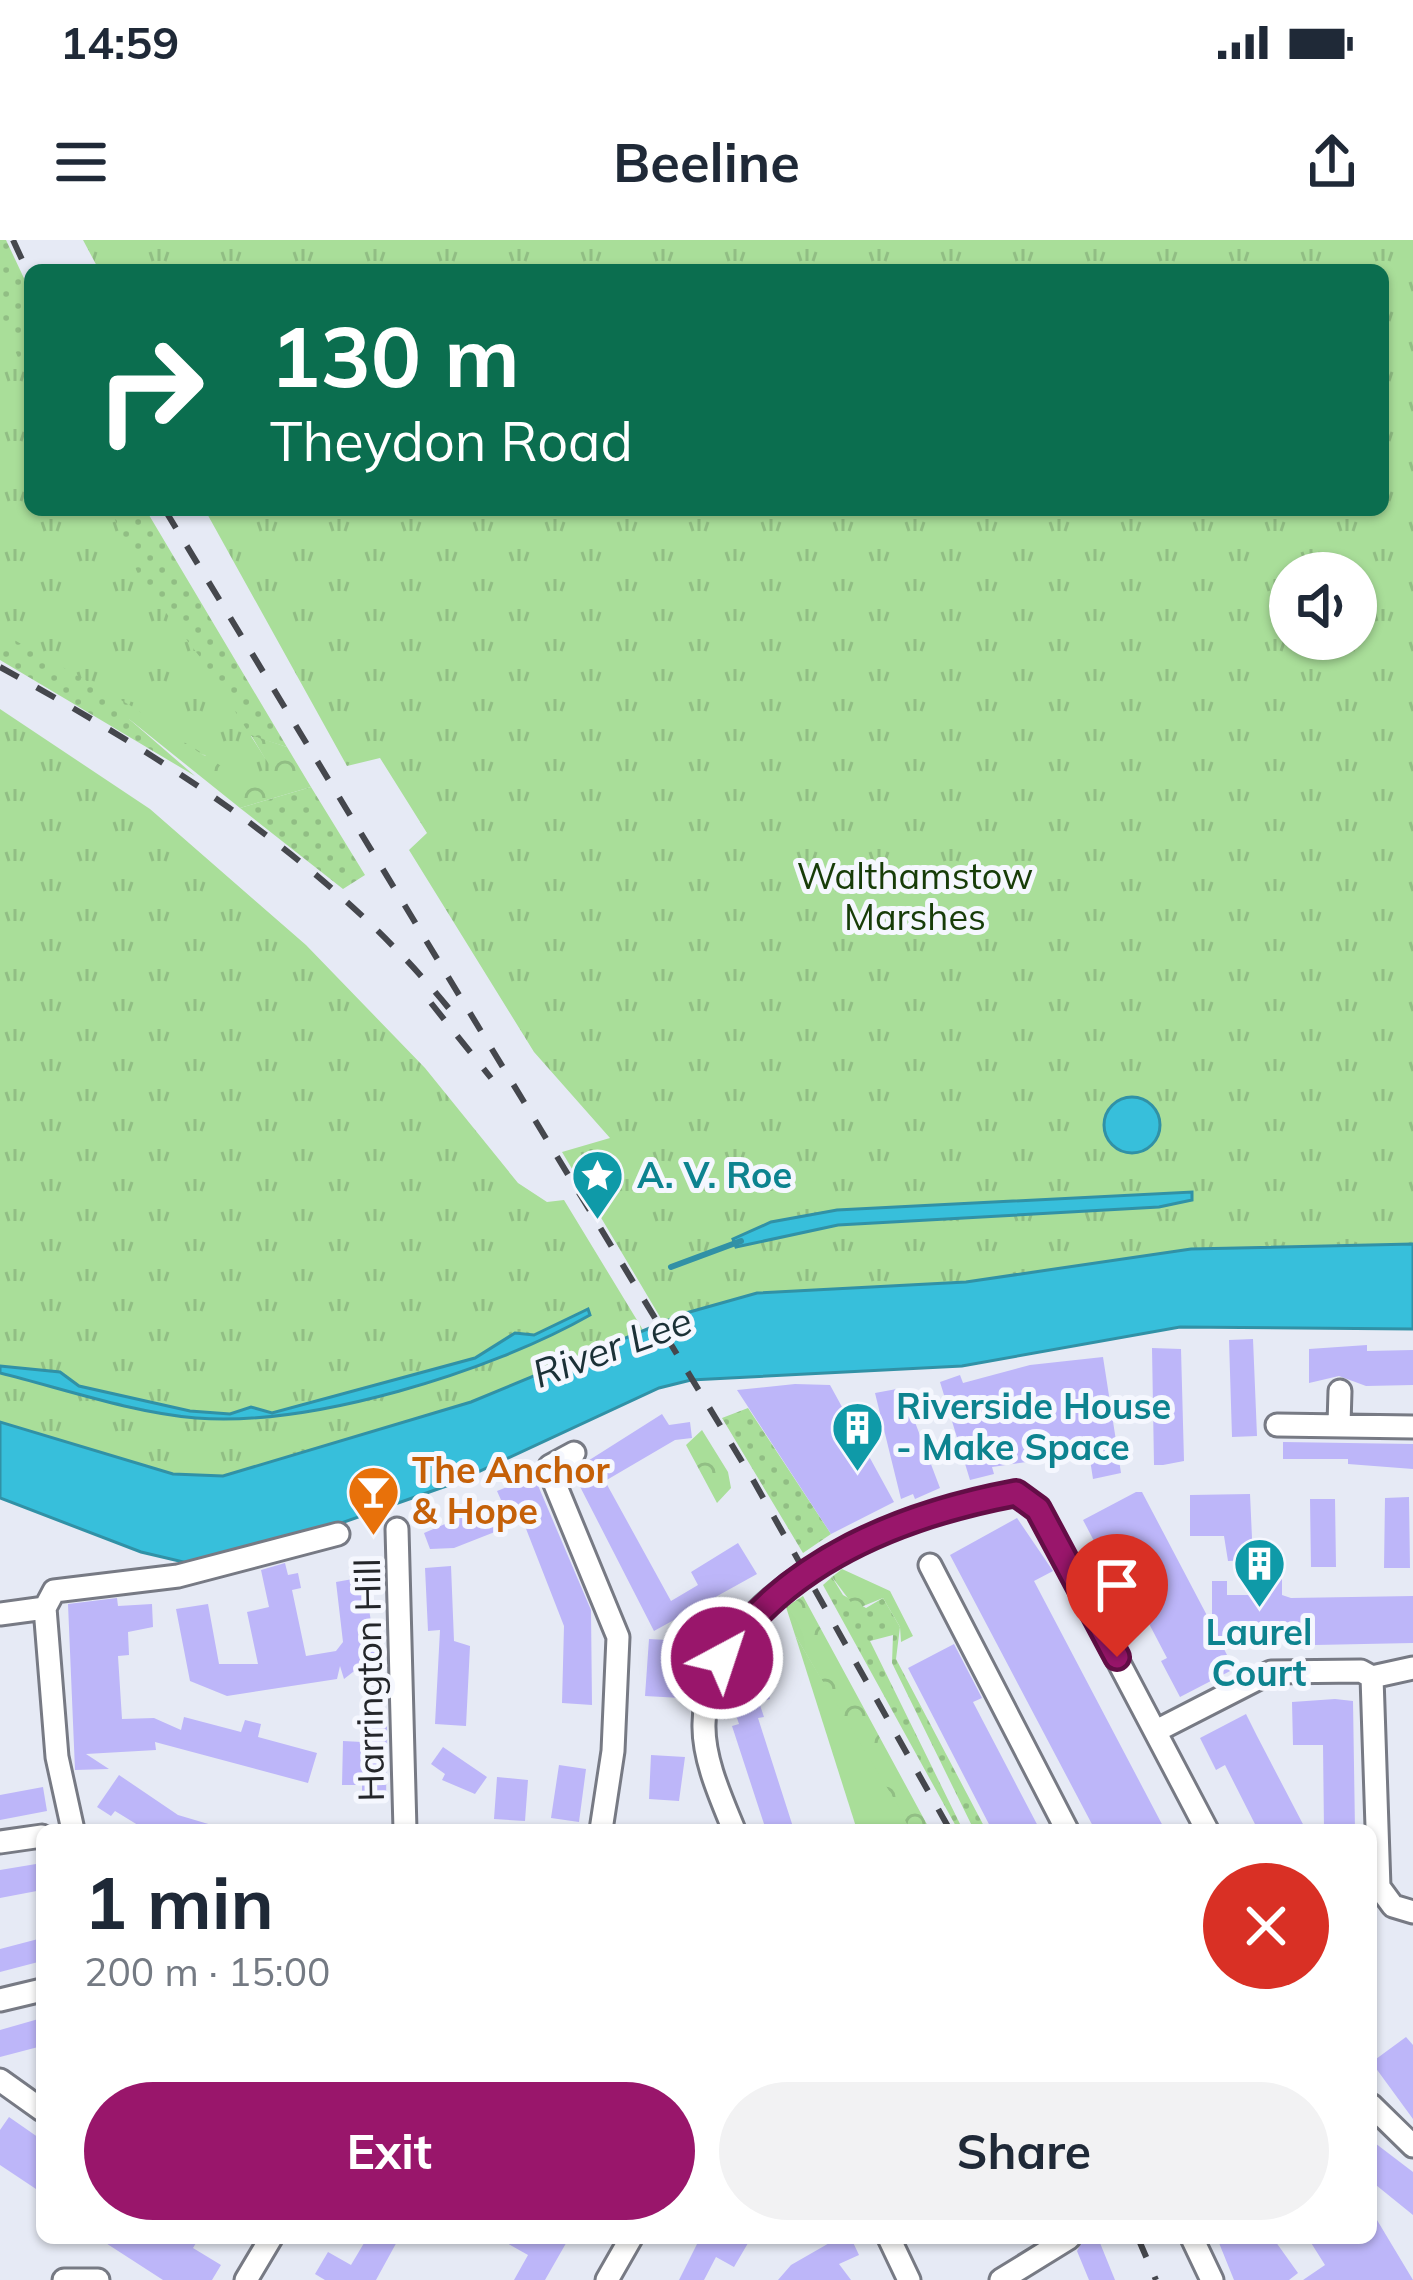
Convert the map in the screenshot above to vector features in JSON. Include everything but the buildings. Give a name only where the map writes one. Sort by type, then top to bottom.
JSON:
[{"type":"street","points":[[1339,1424],[1340,1390]]},
{"type":"street","points":[[1277,1425],[1413,1427]]},
{"type":"street","points":[[574,1454],[550,1466],[550,1472],[618,1637],[613,1751],[602,1824]]},
{"type":"street","points":[[732,1824],[704,1724],[708,1694],[732,1642],[773,1598],[866,1536],[1016,1493],[1038,1509],[1204,1824]]},
{"type":"street","name":"Harrington Hill","points":[[397,1529],[404,1824]]},
{"type":"street","points":[[72,1824],[57,1756],[45,1608],[55,1592],[178,1576],[338,1534]]},
{"type":"street","points":[[930,1564],[1064,1824]]},
{"type":"street","points":[[0,1614],[45,1608]]},
{"type":"street","points":[[1156,1731],[1276,1670],[1361,1671],[1372,1677],[1413,1668]]},
{"type":"street","points":[[1372,1677],[1377,1824]]},
{"type":"street","points":[[1377,1827],[1379,1887],[1393,1906],[1413,1912]]},
{"type":"street","points":[[0,1843],[36,1837]]},
{"type":"street","points":[[0,2000],[36,1991]]},
{"type":"street","points":[[0,2080],[36,2106]]},
{"type":"street","points":[[1377,2111],[1413,2146]]},
{"type":"street","points":[[246,2280],[267,2244]]},
{"type":"street","points":[[607,2280],[628,2244]]},
{"type":"street","points":[[892,2244],[909,2280]]},
{"type":"street","points":[[1001,2280],[1060,2244]]},
{"type":"street","points":[[1195,2244],[1212,2280]]},
{"type":"street","points":[[64,2280],[98,2280]]},
{"type":"green space","points":[[0,240],[6,240],[24,278],[24,516],[150,516],[287,747],[252,736],[203,755],[129,719],[195,776],[0,660]]},
{"type":"green space","name":"Walthamstow Marshes","points":[[83,240],[1413,240],[1413,1244],[1191,1249],[966,1282],[757,1293],[663,1322],[562,1152],[610,1138],[534,1052],[409,850],[427,833],[380,758],[347,766],[208,516],[1389,516],[1389,264],[96,264]]},
{"type":"green space","points":[[0,316],[24,371],[24,516],[114,516],[140,579],[203,661],[272,769],[251,786],[133,707],[0,632]]},
{"type":"green space","points":[[133,707],[203,755],[271,769],[251,735],[287,747],[311,787],[240,808],[129,719]]},
{"type":"green space","points":[[0,709],[150,809],[306,945],[425,1068],[518,1183],[547,1202],[564,1200],[643,1330],[471,1402],[223,1476],[173,1474],[0,1422]]},
{"type":"green space","points":[[311,787],[365,875],[343,889],[240,808]]},
{"type":"green space","points":[[748,1408],[831,1534],[803,1553],[722,1418]]},
{"type":"green space","points":[[702,1430],[728,1472],[731,1488],[717,1503],[686,1445]]},
{"type":"green space","points":[[842,1569],[890,1591],[913,1636],[901,1642],[900,1627],[883,1598],[856,1609],[832,1577]]},
{"type":"green space","points":[[832,1577],[843,1595],[866,1608],[883,1598],[900,1627],[896,1659],[983,1824],[971,1824],[892,1663],[893,1635],[870,1641],[960,1824],[955,1824],[823,1585]]},
{"type":"green space","points":[[803,1596],[927,1824],[906,1824],[795,1635],[786,1607]]},
{"type":"green space","points":[[795,1635],[907,1824],[855,1824]]},
{"type":"water","points":[[1132,1097],[1152,1105],[1160,1125],[1152,1145],[1132,1153],[1112,1145],[1104,1125],[1112,1105]]},
{"type":"water","points":[[1192,1192],[1192,1200],[1159,1207],[838,1225],[736,1247],[733,1239],[771,1222],[837,1210]]},
{"type":"water","name":"River Lee","points":[[1413,1244],[1413,1329],[1180,1327],[962,1366],[691,1380],[659,1388],[452,1484],[293,1540],[196,1565],[141,1552],[0,1498],[0,1422],[173,1474],[223,1476],[471,1402],[686,1313],[757,1293],[966,1282],[1191,1249]]},
{"type":"water","points":[[588,1309],[590,1315],[549,1336],[452,1375],[292,1414],[171,1415],[0,1373],[0,1366],[60,1372],[79,1386],[190,1411],[230,1414],[251,1407],[272,1413],[475,1358],[515,1333],[534,1335]]},
{"type":"waterway","points":[[671,1267],[741,1241]]},
{"type":"railway","points":[[13,240],[24,264]]},
{"type":"railway","points":[[169,516],[752,1478],[947,1824]]},
{"type":"railway","points":[[0,667],[124,738],[243,818],[353,908],[451,1011]]},
{"type":"railway","points":[[431,1003],[491,1078]]},
{"type":"railway","points":[[1141,2244],[1156,2280]]},
{"type":"place","name":"A. V. Roe","points":[[598,1221]]},
{"type":"place","name":"Riverside House - Make Space","points":[[857,1473]]},
{"type":"place","name":"The Anchor & Hope","points":[[373,1537]]},
{"type":"place","name":"Laurel Court","points":[[1259,1610]]},
{"type":"route","points":[[722,1658],[773,1598],[866,1536],[1016,1493],[1027,1496],[1038,1509],[1117,1657]]}]
